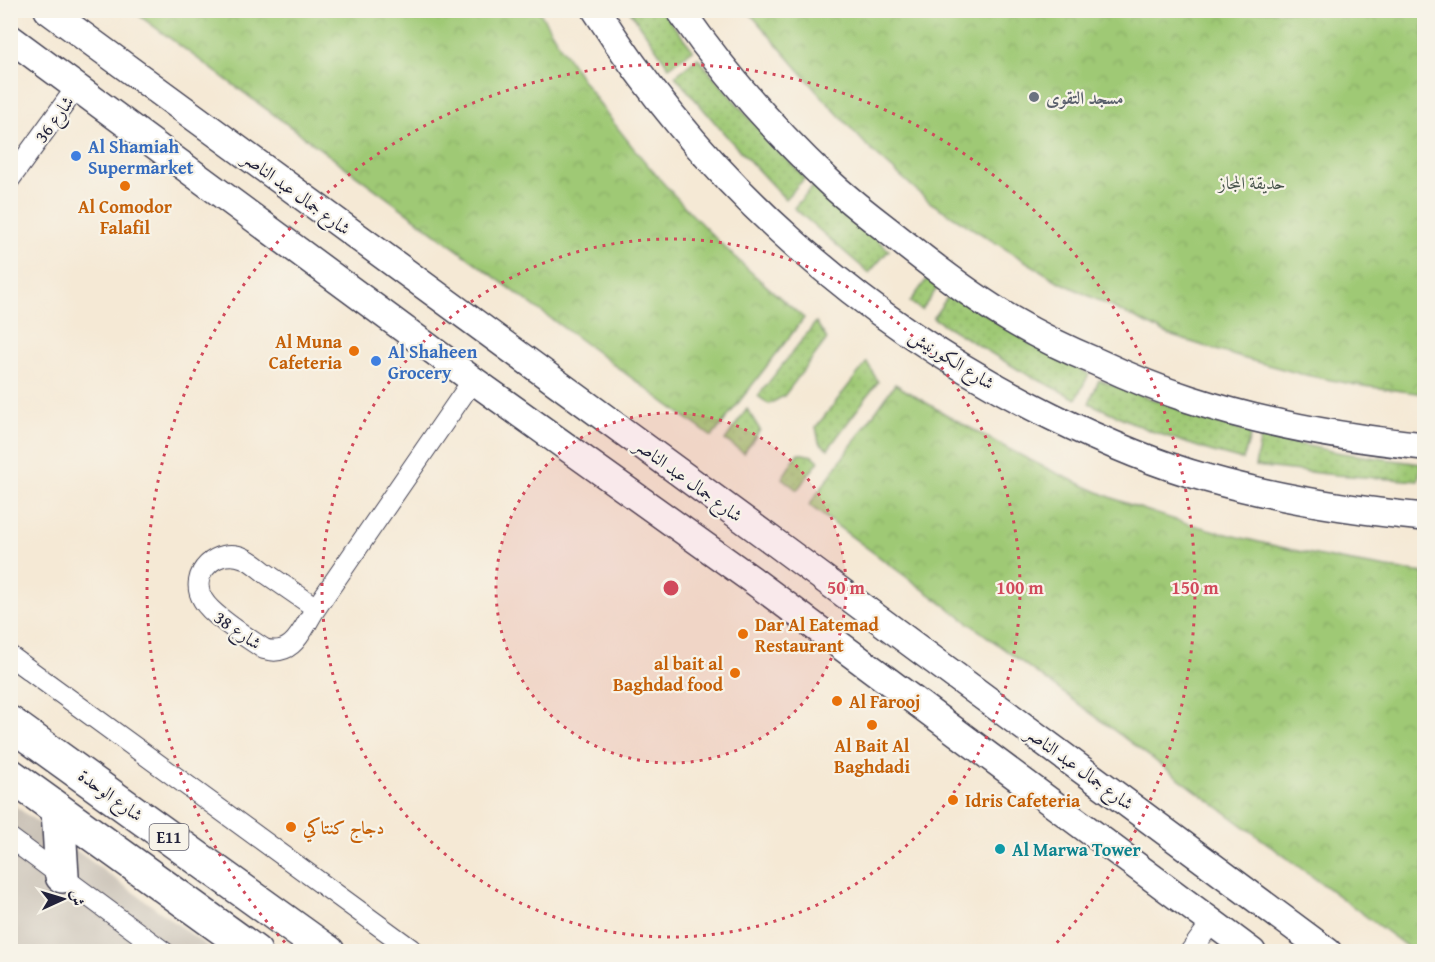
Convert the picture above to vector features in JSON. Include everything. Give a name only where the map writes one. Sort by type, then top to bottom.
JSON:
[{"type":"highway","name":"شارع الوحدة","points":[[10,723],[328,951]]},
{"type":"highway","name":"E11","points":[[10,775],[255,951]]},
{"type":"highway","points":[[58,810],[62,876]]},
{"type":"street","name":"شارع جمال عبد الناصر","points":[[48,10],[787,551],[1328,951]]},
{"type":"street","name":"شارع الكورنيش","points":[[596,10],[641,77],[678,123],[724,176],[781,233],[876,310],[968,371],[1083,432],[1143,457],[1205,478],[1314,502],[1425,517]]},
{"type":"street","points":[[680,10],[724,70],[762,114],[829,182],[948,277],[1012,320],[1089,359],[1189,399],[1250,417],[1302,428],[1425,446]]},
{"type":"street","points":[[10,38],[474,380],[751,579],[1252,951]]},
{"type":"street","name":"شارع 36","points":[[10,179],[76,88]]},
{"type":"street","name":"شارع 38","points":[[316,608],[245,558],[230,554],[215,558],[204,569],[199,583],[201,598],[211,611],[264,649],[280,651],[288,648],[294,643],[474,380]]},
{"type":"street","points":[[10,656],[416,951]]},
{"type":"street","points":[[10,838],[164,951]]},
{"type":"street","points":[[1190,951],[1212,922]]},
{"type":"shaded area","points":[[11,803],[214,951],[11,951]]},
{"type":"green space","points":[[133,11],[539,11],[594,97],[658,176],[728,250],[804,318],[712,437]]},
{"type":"green space","points":[[630,11],[662,11],[693,50],[669,67]]},
{"type":"green space","name":"حديقة المجاز","points":[[748,11],[1424,11],[1424,394],[1356,385],[1301,374],[1242,358],[1172,336],[1056,280],[931,203],[870,149]]},
{"type":"green space","points":[[698,58],[805,178],[785,199],[675,76]]},
{"type":"green space","points":[[814,185],[889,250],[869,273],[794,208]]},
{"type":"green space","points":[[927,279],[938,287],[922,310],[910,302]]},
{"type":"green space","points":[[951,292],[1029,342],[1089,374],[1076,399],[1019,370],[933,318]]},
{"type":"green space","points":[[816,322],[827,339],[784,396],[769,404],[758,396]]},
{"type":"green space","points":[[867,362],[878,382],[828,449],[819,442],[816,427]]},
{"type":"green space","points":[[1099,380],[1251,433],[1243,460],[1151,431],[1089,403]]},
{"type":"green space","points":[[895,384],[1014,452],[1062,476],[1128,504],[1191,524],[1276,546],[1424,573],[1424,951],[1413,951],[809,505]]},
{"type":"green space","points":[[747,409],[760,430],[744,453],[725,440]]},
{"type":"green space","points":[[1261,436],[1341,453],[1421,464],[1418,481],[1255,466]]},
{"type":"green space","points":[[798,453],[813,456],[819,461],[797,490],[782,478]]},
{"type":"place","name":"مسجد التقوى","points":[[1034,97]]},
{"type":"place","name":"Al Shamiah Supermarket","points":[[76,156]]},
{"type":"place","name":"Al Comodor Falafil","points":[[125,186]]},
{"type":"place","name":"Al Muna Cafeteria","points":[[354,351]]},
{"type":"place","name":"Al Shaheen Grocery","points":[[376,361]]},
{"type":"place","name":"Dar Al Eatemad Restaurant","points":[[743,634]]},
{"type":"place","name":"al bait al Baghdad food","points":[[735,673]]},
{"type":"place","name":"Al Farooj","points":[[837,701]]},
{"type":"place","name":"Al Bait Al Baghdadi","points":[[872,725]]},
{"type":"place","name":"Idris Cafeteria","points":[[953,800]]},
{"type":"place","name":"دجاج كنتاكي","points":[[291,827]]},
{"type":"place","name":"Al Marwa Tower","points":[[1000,849]]}]
